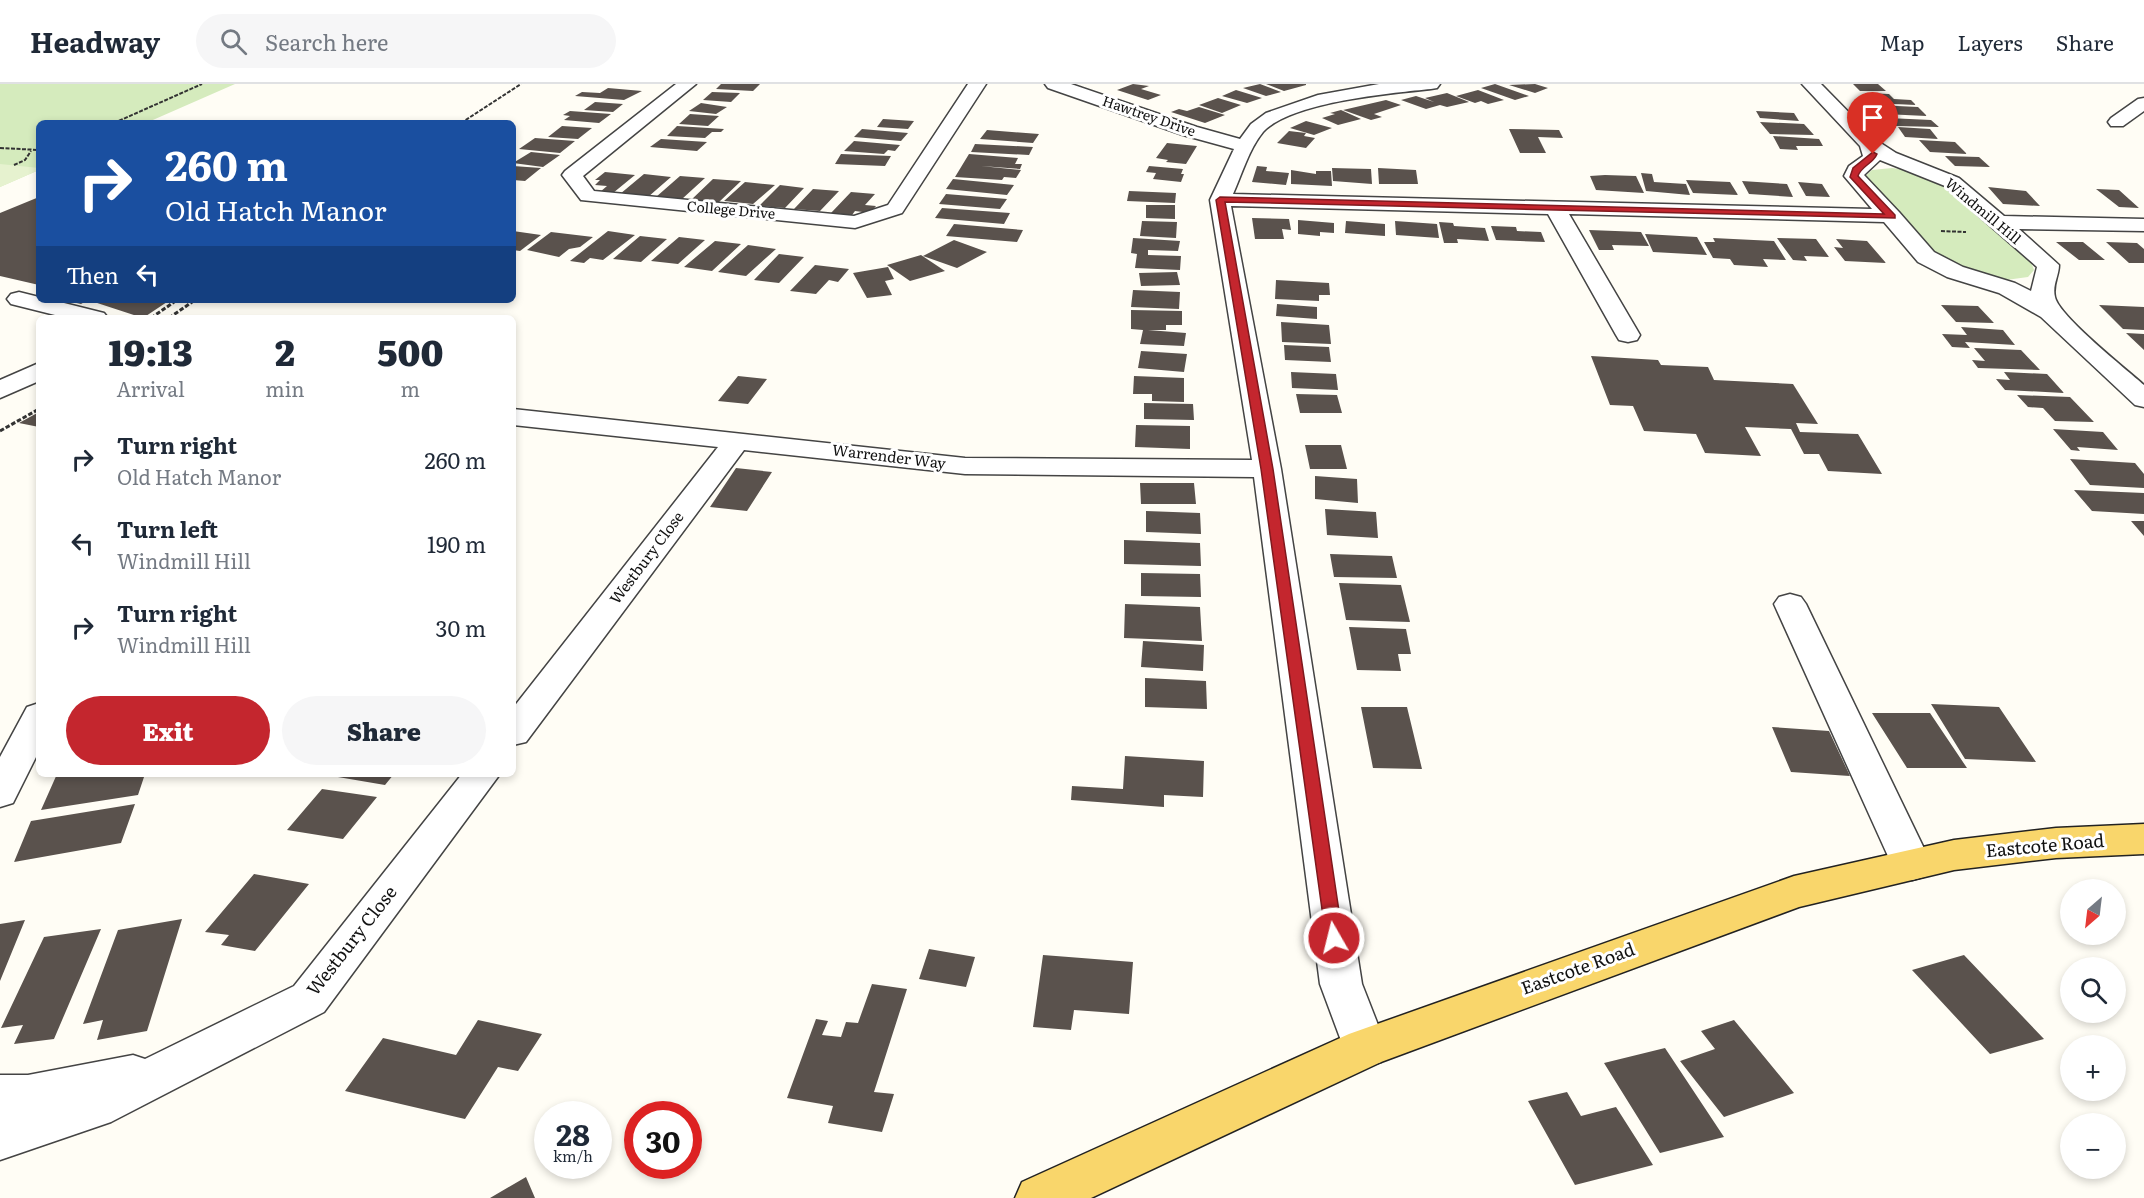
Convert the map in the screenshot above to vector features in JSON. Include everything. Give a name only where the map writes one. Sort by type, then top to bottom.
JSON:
[{"type":"main road","name":"Eastcote Road","points":[[1040,1198],[1365,1048],[1794,891],[1966,853],[2056,843],[2144,839]]},
{"type":"street","name":"College Drive","points":[[687,84],[572,175],[588,196],[855,222],[895,209],[977,84]]},
{"type":"street","name":"Hawtrey Drive","points":[[1054,84],[1190,131],[1245,147]]},
{"type":"street","points":[[1365,1048],[1341,984],[1267,469],[1220,200],[1245,147],[1257,128],[1272,117],[1324,99],[1371,90],[1431,84]]},
{"type":"street","name":"Windmill Hill","points":[[1811,84],[1869,144],[1889,157],[1952,182],[2048,265],[2048,274],[2042,283],[2042,291],[2049,312]]},
{"type":"street","points":[[2116,122],[2144,103]]},
{"type":"street","points":[[1869,144],[1873,154],[1871,159],[1856,170],[1854,177],[1892,216],[1926,257],[1954,272],[2007,288],[2026,297],[2049,312],[2144,399]]},
{"type":"street","points":[[1220,200],[1892,216]]},
{"type":"street","points":[[1556,208],[1628,335]]},
{"type":"street","points":[[1998,222],[2144,225]]},
{"type":"street","points":[[20,300],[83,315]]},
{"type":"street","points":[[0,390],[36,372]]},
{"type":"street","name":"Warrender Way","points":[[516,417],[965,466],[1267,469]]},
{"type":"street","name":"Westbury Close","points":[[516,729],[738,440]]},
{"type":"street","points":[[1790,604],[1912,865]]},
{"type":"street","points":[[0,793],[36,721]]},
{"type":"street","name":"Westbury Close","points":[[0,1138],[95,1107],[309,999],[480,777]]},
{"type":"street","name":"Westbury Close","points":[[0,1096],[28,1096],[185,1063]]},
{"type":"path","points":[[121,120],[202,84]]},
{"type":"path","points":[[466,120],[521,84]]},
{"type":"path","points":[[0,148],[36,150]]},
{"type":"path","points":[[14,165],[25,160],[31,151]]},
{"type":"path","points":[[155,315],[173,303]]},
{"type":"path","points":[[173,315],[191,303]]},
{"type":"path","points":[[0,431],[36,411]]},
{"type":"green space","points":[[0,84],[235,84],[153,120],[36,120],[36,171],[0,187]]},
{"type":"green space","points":[[0,164],[36,168],[36,171],[0,187]]},
{"type":"green space","points":[[1892,168],[1916,171],[1943,180],[2030,259],[2034,270],[2028,277],[2006,280],[1976,275],[1938,257],[1864,177],[1872,170]]},
{"type":"building","points":[[721,84],[760,84],[753,91],[716,89]]},
{"type":"building","points":[[1133,84],[1149,86],[1141,89],[1161,95],[1148,100],[1117,90]]},
{"type":"building","points":[[1260,84],[1281,92],[1266,96],[1243,88]]},
{"type":"building","points":[[1266,84],[1306,84],[1306,85],[1284,91]]},
{"type":"building","points":[[1495,84],[1529,96],[1515,100],[1481,88]]},
{"type":"building","points":[[1535,84],[1548,88],[1535,93],[1509,85]]},
{"type":"building","points":[[1853,84],[1878,84],[1886,91],[1860,91]]},
{"type":"building","points":[[608,88],[642,91],[624,100],[575,96],[582,92],[600,93]]},
{"type":"building","points":[[1236,90],[1262,98],[1247,103],[1222,96]]},
{"type":"building","points":[[1478,90],[1504,100],[1488,104],[1481,101],[1475,103],[1456,96]]},
{"type":"building","points":[[712,92],[740,93],[731,102],[703,100]]},
{"type":"building","points":[[1447,93],[1469,102],[1426,109],[1401,100],[1416,96],[1434,102],[1425,98]]},
{"type":"building","points":[[1865,93],[1889,94],[1894,99],[1911,100],[1916,105],[1874,103]]},
{"type":"building","points":[[1218,98],[1241,105],[1222,113],[1199,105]]},
{"type":"building","points":[[1386,100],[1401,105],[1374,114],[1382,117],[1371,120],[1343,110]]},
{"type":"building","points":[[595,102],[623,104],[613,112],[584,110]]},
{"type":"building","points":[[701,103],[727,107],[716,114],[689,111]]},
{"type":"building","points":[[1876,105],[1918,107],[1927,116],[1884,114]]},
{"type":"building","points":[[1199,107],[1225,115],[1205,123],[1171,112],[1179,109],[1187,111]]},
{"type":"building","points":[[1341,110],[1361,119],[1338,125],[1322,118]]},
{"type":"building","points":[[570,111],[611,114],[599,123],[564,120],[570,116],[563,115]]},
{"type":"building","points":[[1756,111],[1794,113],[1799,121],[1760,118]]},
{"type":"building","points":[[690,114],[719,116],[708,126],[679,124]]},
{"type":"building","points":[[1888,118],[1931,120],[1939,127],[1895,126]]},
{"type":"building","points":[[883,119],[914,121],[908,129],[877,127]]},
{"type":"building","points":[[1306,121],[1332,128],[1314,135],[1290,128]]},
{"type":"building","points":[[1760,122],[1804,124],[1814,135],[1770,134]]},
{"type":"building","points":[[562,126],[592,128],[578,139],[548,137]]},
{"type":"building","points":[[677,126],[724,129],[721,132],[712,132],[705,138],[667,136]]},
{"type":"building","points":[[1898,127],[1930,129],[1938,139],[1905,137]]},
{"type":"building","points":[[862,129],[908,133],[901,141],[854,137]]},
{"type":"building","points":[[1509,129],[1559,130],[1563,138],[1538,137],[1546,153],[1520,153]]},
{"type":"building","points":[[987,130],[1039,134],[1033,143],[980,139]]},
{"type":"building","points":[[1289,131],[1306,133],[1304,136],[1315,138],[1306,148],[1277,143]]},
{"type":"building","points":[[1773,136],[1819,139],[1823,146],[1796,146],[1798,150],[1780,149]]},
{"type":"building","points":[[535,138],[575,141],[560,153],[519,149]]},
{"type":"building","points":[[661,139],[707,142],[697,151],[650,147]]},
{"type":"building","points":[[1919,140],[1955,142],[1967,154],[1930,152]]},
{"type":"building","points":[[854,141],[900,145],[895,151],[888,150],[884,154],[844,151]]},
{"type":"building","points":[[1167,143],[1197,146],[1186,164],[1166,162],[1168,160],[1156,158]]},
{"type":"building","points":[[975,144],[1033,147],[1029,155],[971,152]]},
{"type":"building","points":[[531,152],[560,155],[543,167],[516,163]]},
{"type":"building","points":[[841,154],[891,156],[885,166],[835,164]]},
{"type":"building","points":[[969,154],[1018,158],[1015,164],[1022,164],[1020,169],[981,166],[1021,170],[1016,178],[1004,177],[1002,180],[955,177]]},
{"type":"building","points":[[1945,156],[1979,157],[1990,167],[1955,166]]},
{"type":"building","points":[[516,166],[541,168],[525,181],[516,180]]},
{"type":"building","points":[[1149,166],[1183,169],[1181,174],[1184,174],[1181,182],[1153,179],[1156,173],[1146,172]]},
{"type":"building","points":[[1257,166],[1267,167],[1266,171],[1289,173],[1286,185],[1252,182]]},
{"type":"building","points":[[1332,168],[1371,169],[1372,184],[1333,181]]},
{"type":"building","points":[[1378,168],[1416,170],[1418,184],[1379,184]]},
{"type":"building","points":[[1291,170],[1316,174],[1316,171],[1331,171],[1332,186],[1291,184]]},
{"type":"building","points":[[605,172],[635,175],[613,193],[600,192],[607,186],[595,185],[600,180],[595,180]]},
{"type":"building","points":[[1641,173],[1652,174],[1654,182],[1686,184],[1690,195],[1646,191]]},
{"type":"building","points":[[644,174],[671,177],[648,197],[620,194]]},
{"type":"building","points":[[680,176],[705,178],[682,199],[656,197]]},
{"type":"building","points":[[1590,176],[1636,176],[1644,193],[1596,190]]},
{"type":"building","points":[[713,179],[741,181],[718,203],[690,201]]},
{"type":"building","points":[[953,179],[1014,185],[1007,195],[946,189]]},
{"type":"building","points":[[1686,180],[1730,182],[1738,195],[1693,193]]},
{"type":"building","points":[[1742,181],[1787,184],[1793,197],[1749,194]]},
{"type":"building","points":[[745,182],[775,185],[753,204],[724,201]]},
{"type":"building","points":[[1798,182],[1822,184],[1830,197],[1806,196]]},
{"type":"building","points":[[780,185],[804,188],[785,208],[759,206]]},
{"type":"building","points":[[1988,187],[2026,191],[2040,206],[2003,204]]},
{"type":"building","points":[[813,189],[839,191],[820,211],[794,209]]},
{"type":"building","points":[[2096,189],[2119,190],[2139,208],[2119,207]]},
{"type":"building","points":[[1129,191],[1176,193],[1175,203],[1127,201]]},
{"type":"building","points":[[851,192],[875,194],[865,205],[876,206],[870,213],[855,211],[852,215],[831,213]]},
{"type":"building","points":[[946,194],[1007,199],[1000,209],[939,204]]},
{"type":"building","points":[[36,198],[36,284],[0,276],[0,213]]},
{"type":"building","points":[[1146,205],[1175,205],[1175,219],[1146,218]]},
{"type":"building","points":[[942,208],[1010,213],[1004,224],[935,218]]},
{"type":"building","points":[[1252,218],[1289,219],[1291,230],[1282,229],[1284,239],[1255,239]]},
{"type":"building","points":[[1298,220],[1334,223],[1334,233],[1320,232],[1320,236],[1298,234]]},
{"type":"building","points":[[1142,221],[1177,222],[1176,238],[1140,236]]},
{"type":"building","points":[[1346,221],[1385,224],[1385,236],[1345,233]]},
{"type":"building","points":[[1395,221],[1437,224],[1439,238],[1396,235]]},
{"type":"building","points":[[1439,222],[1453,223],[1454,226],[1485,228],[1489,241],[1457,239],[1458,243],[1444,243]]},
{"type":"building","points":[[954,224],[1023,230],[1017,242],[946,236]]},
{"type":"building","points":[[1491,226],[1516,227],[1517,231],[1541,232],[1545,242],[1496,240]]},
{"type":"building","points":[[1589,230],[1641,232],[1649,246],[1612,245],[1614,250],[1599,250]]},
{"type":"building","points":[[516,231],[541,235],[520,251],[516,250]]},
{"type":"building","points":[[608,231],[635,235],[603,260],[590,258],[584,263],[570,261]]},
{"type":"building","points":[[551,232],[593,237],[580,247],[569,249],[559,257],[527,250]]},
{"type":"building","points":[[1645,234],[1697,237],[1707,255],[1653,252]]},
{"type":"building","points":[[640,236],[667,239],[641,262],[613,259]]},
{"type":"building","points":[[679,237],[705,240],[678,264],[651,261]]},
{"type":"building","points":[[1133,238],[1180,241],[1178,251],[1148,250],[1148,255],[1181,256],[1180,270],[1135,268],[1137,254],[1131,253]]},
{"type":"building","points":[[1713,238],[1774,241],[1786,260],[1763,259],[1768,267],[1734,265],[1730,259],[1713,258],[1704,242],[1715,242]]},
{"type":"building","points":[[1777,238],[1816,239],[1829,257],[1804,256],[1807,261],[1793,260]]},
{"type":"building","points":[[1836,239],[1867,241],[1886,263],[1845,261],[1834,247],[1843,248]]},
{"type":"building","points":[[954,240],[987,252],[957,268],[923,256]]},
{"type":"building","points":[[715,241],[741,244],[712,271],[684,267]]},
{"type":"building","points":[[2056,242],[2083,242],[2105,260],[2079,260]]},
{"type":"building","points":[[2106,242],[2137,243],[2144,249],[2144,263],[2129,263]]},
{"type":"building","points":[[748,245],[776,249],[746,276],[718,272]]},
{"type":"building","points":[[779,254],[804,257],[779,283],[754,280]]},
{"type":"building","points":[[921,255],[945,271],[910,281],[887,265]]},
{"type":"building","points":[[815,265],[849,269],[838,282],[829,280],[816,294],[790,291]]},
{"type":"building","points":[[888,267],[894,279],[885,281],[892,295],[867,298],[853,273]]},
{"type":"building","points":[[1177,272],[1180,285],[1141,286],[1139,273]]},
{"type":"building","points":[[1276,280],[1329,283],[1330,295],[1319,295],[1319,301],[1275,299]]},
{"type":"building","points":[[1133,290],[1180,292],[1179,309],[1131,307]]},
{"type":"building","points":[[97,303],[166,303],[148,315],[134,315]]},
{"type":"building","points":[[1277,304],[1317,307],[1317,319],[1276,316]]},
{"type":"building","points":[[1941,305],[1978,306],[1994,323],[1956,322]]},
{"type":"building","points":[[2099,305],[2144,307],[2144,330],[2123,329]]},
{"type":"building","points":[[1131,310],[1182,311],[1182,325],[1166,325],[1166,330],[1148,330],[1186,333],[1184,346],[1140,344],[1143,330],[1131,329]]},
{"type":"building","points":[[1281,322],[1329,325],[1331,344],[1282,342]]},
{"type":"building","points":[[1961,327],[2003,330],[2015,345],[1965,342],[1970,348],[1952,347],[1942,334],[1967,335]]},
{"type":"building","points":[[2126,333],[2144,334],[2144,350]]},
{"type":"building","points":[[1284,345],[1329,347],[1331,362],[1285,360]]},
{"type":"building","points":[[1974,348],[2021,350],[2040,370],[1978,368],[1972,360],[1985,361]]},
{"type":"building","points":[[1141,351],[1187,354],[1184,372],[1138,368]]},
{"type":"building","points":[[1591,356],[1658,360],[1661,365],[1708,367],[1714,380],[1793,384],[1818,424],[1796,423],[1800,432],[1858,434],[1882,474],[1828,471],[1819,454],[1804,454],[1791,429],[1745,427],[1761,456],[1705,453],[1696,434],[1644,431],[1633,406],[1610,405]]},
{"type":"building","points":[[1291,372],[1336,374],[1338,390],[1292,388]]},
{"type":"building","points":[[2004,372],[2047,374],[2064,393],[2005,390],[1996,379],[2010,380]]},
{"type":"building","points":[[738,376],[767,379],[748,404],[718,401]]},
{"type":"building","points":[[1134,376],[1184,378],[1184,402],[1152,401],[1152,394],[1133,394]]},
{"type":"building","points":[[1296,394],[1337,395],[1342,413],[1300,413]]},
{"type":"building","points":[[2017,395],[2070,397],[2094,422],[2055,421],[2043,408],[2028,407]]},
{"type":"building","points":[[1144,403],[1193,404],[1194,420],[1144,419]]},
{"type":"building","points":[[36,414],[36,426],[19,423]]},
{"type":"building","points":[[1136,425],[1190,426],[1190,449],[1135,447]]},
{"type":"building","points":[[2053,429],[2103,432],[2118,450],[2077,447],[2080,451],[2071,450]]},
{"type":"building","points":[[1305,445],[1341,445],[1347,469],[1310,469]]},
{"type":"building","points":[[2070,459],[2135,463],[2144,474],[2144,488],[2090,485]]},
{"type":"building","points":[[736,468],[772,472],[747,511],[710,507]]},
{"type":"building","points":[[1315,476],[1357,479],[1358,503],[1315,499]]},
{"type":"building","points":[[1140,483],[1194,483],[1196,504],[1141,504]]},
{"type":"building","points":[[2074,490],[2144,493],[2144,514],[2092,511]]},
{"type":"building","points":[[1325,509],[1376,512],[1378,538],[1327,535]]},
{"type":"building","points":[[1146,511],[1200,513],[1201,534],[1146,532]]},
{"type":"building","points":[[2131,521],[2144,521],[2144,536]]},
{"type":"building","points":[[1124,540],[1200,543],[1201,566],[1124,564]]},
{"type":"building","points":[[1330,554],[1392,556],[1397,578],[1334,577]]},
{"type":"building","points":[[1141,573],[1200,574],[1201,597],[1141,596]]},
{"type":"building","points":[[1339,583],[1401,585],[1410,622],[1346,620]]},
{"type":"building","points":[[1125,604],[1200,607],[1202,641],[1124,638]]},
{"type":"building","points":[[1349,627],[1406,629],[1411,654],[1398,654],[1401,671],[1357,670]]},
{"type":"building","points":[[1143,641],[1204,645],[1203,671],[1141,667]]},
{"type":"building","points":[[1145,678],[1206,681],[1207,709],[1145,707]]},
{"type":"building","points":[[1931,704],[1999,707],[2036,762],[1965,759]]},
{"type":"building","points":[[1361,707],[1407,707],[1422,769],[1373,768]]},
{"type":"building","points":[[1872,713],[1930,713],[1967,768],[1907,768]]},
{"type":"building","points":[[1772,727],[1829,731],[1850,776],[1791,772]]},
{"type":"building","points":[[1125,756],[1204,761],[1203,797],[1164,795],[1164,807],[1071,800],[1072,786],[1123,789]]},
{"type":"building","points":[[56,777],[144,777],[138,795],[41,810]]},
{"type":"building","points":[[338,777],[392,777],[385,785]]},
{"type":"building","points":[[322,789],[377,797],[343,839],[287,830]]},
{"type":"building","points":[[135,804],[121,843],[14,862],[31,821]]},
{"type":"building","points":[[254,874],[309,884],[255,951],[221,945],[229,935],[205,932]]},
{"type":"building","points":[[182,919],[147,1031],[97,1040],[103,1020],[83,1024],[118,930]]},
{"type":"building","points":[[25,920],[0,981],[0,924]]},
{"type":"building","points":[[101,929],[54,1039],[14,1044],[23,1025],[1,1028],[44,937]]},
{"type":"building","points":[[929,949],[975,957],[966,987],[919,979]]},
{"type":"building","points":[[1043,955],[1133,962],[1129,1014],[1074,1010],[1071,1030],[1033,1027]]},
{"type":"building","points":[[1964,955],[2044,1039],[1990,1054],[1912,970]]},
{"type":"building","points":[[872,984],[907,989],[874,1092],[894,1094],[882,1132],[828,1123],[833,1106],[787,1098],[816,1019],[828,1021],[822,1035],[841,1037],[846,1022],[858,1023]]},
{"type":"building","points":[[478,1020],[542,1034],[518,1071],[498,1067],[465,1119],[345,1091],[383,1038],[456,1055]]},
{"type":"building","points":[[1734,1020],[1794,1093],[1724,1117],[1680,1061],[1715,1049],[1701,1031]]},
{"type":"building","points":[[1665,1048],[1724,1137],[1660,1153],[1604,1063]]},
{"type":"building","points":[[1567,1092],[1581,1116],[1616,1107],[1653,1165],[1575,1185],[1528,1101]]},
{"type":"building","points":[[526,1177],[535,1198],[490,1198]]},
{"type":"route","points":[[1334,938],[1267,469],[1220,200],[1892,216],[1854,177],[1856,170],[1871,159],[1873,154]]}]
